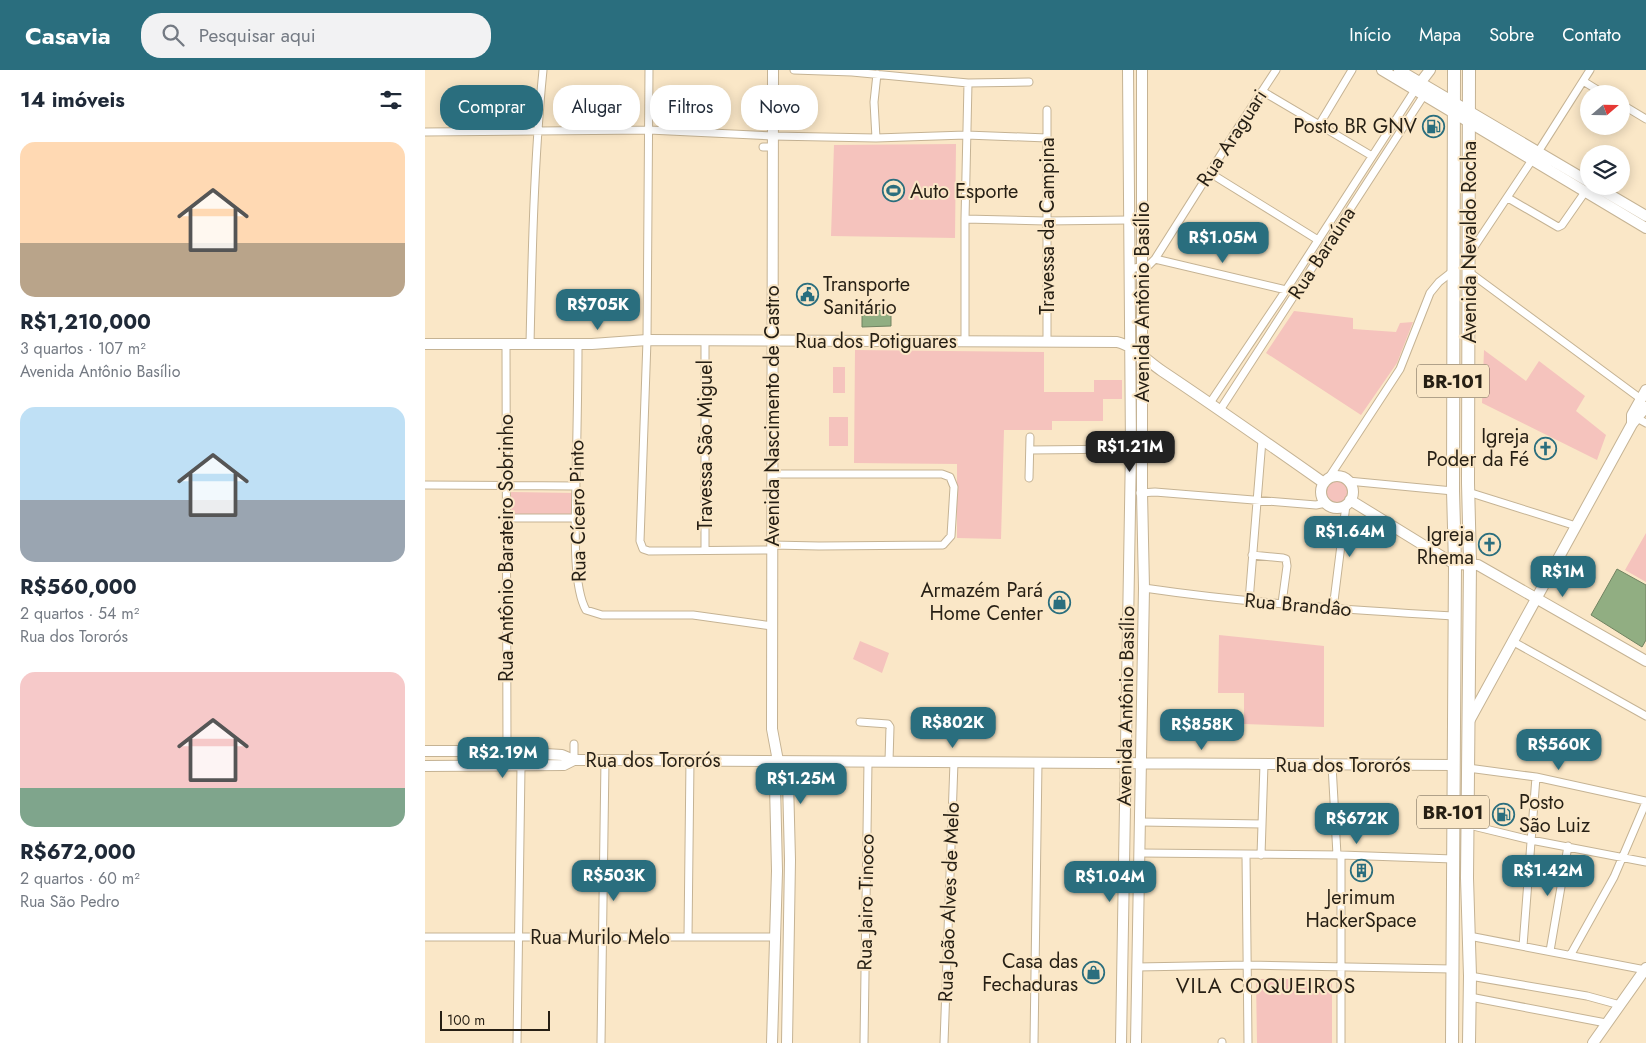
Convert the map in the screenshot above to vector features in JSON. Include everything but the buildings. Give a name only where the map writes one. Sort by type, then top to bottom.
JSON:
[{"type":"highway","name":"Avenida Nevaldo Rocha","points":[[1452,1043],[1453,616],[1455,564],[1453,491],[1454,70]]},
{"type":"highway","name":"Avenida Nevaldo Rocha","points":[[1469,70],[1468,492],[1470,563],[1469,826],[1467,878],[1470,976],[1469,1043]]},
{"type":"main road","name":"Avenida Nascimento de Castro","points":[[773,70],[772,136],[767,147],[772,474],[771,729],[778,761],[775,785],[777,872],[773,1043]]},
{"type":"main road","name":"Avenida Antônio Basílio","points":[[1121,1043],[1131,449],[1128,70]]},
{"type":"main road","name":"Avenida Antônio Basílio","points":[[1136,1043],[1141,853],[1144,588],[1142,492],[1142,70]]},
{"type":"main road","points":[[1382,70],[1454,108],[1580,183]]},
{"type":"main road","points":[[1399,70],[1420,89]]},
{"type":"main road","name":"Rua Baraúna","points":[[1420,89],[1430,70]]},
{"type":"main road","points":[[1599,195],[1646,228]]},
{"type":"main road","points":[[1610,195],[1646,216]]},
{"type":"main road","name":"Rua dos Potiguares","points":[[425,344],[578,344],[647,340],[1117,342],[1130,347],[1262,440],[1326,481]]},
{"type":"main road","points":[[1468,724],[1512,641],[1637,420],[1644,399]]},
{"type":"main road","points":[[1348,503],[1352,490],[1348,481],[1339,476],[1326,481],[1321,496],[1325,503],[1333,508],[1348,503],[1455,564],[1470,563],[1478,565],[1645,658]]},
{"type":"main road","name":"Rua dos Tororós","points":[[425,751],[493,751],[562,755],[574,760],[1453,765]]},
{"type":"main road","points":[[493,751],[493,766]]},
{"type":"main road","name":"Rua dos Tororós","points":[[425,766],[564,765],[574,760]]},
{"type":"main road","name":"Avenida Nascimento de Castro","points":[[778,761],[788,780],[790,860],[787,1043]]},
{"type":"main road","points":[[777,872],[790,860]]},
{"type":"main road","points":[[1593,1043],[1646,969]]},
{"type":"main road","points":[[774,984],[788,1007]]},
{"type":"main road","points":[[1121,1020],[1137,1009]]},
{"type":"street","points":[[530,344],[537,132],[543,70]]},
{"type":"street","points":[[649,70],[647,340],[640,541],[643,549],[649,551],[772,547],[940,546],[947,542],[951,536],[954,487],[953,482],[946,474],[772,474]]},
{"type":"street","points":[[794,70],[905,73],[968,83],[1029,82]]},
{"type":"street","name":"Rua Araguari","points":[[1130,269],[1142,268],[1149,265],[1155,259],[1276,70]]},
{"type":"street","points":[[1319,125],[1352,70]]},
{"type":"street","points":[[1469,256],[1590,70]]},
{"type":"street","points":[[875,73],[876,138]]},
{"type":"street","points":[[1583,81],[1589,85]]},
{"type":"street","points":[[965,341],[968,83]]},
{"type":"street","name":"Rua Baraúna","points":[[1210,403],[1286,290],[1372,156],[1420,89]]},
{"type":"street","name":"Rua Baraúna","points":[[1220,410],[1353,206],[1420,89]]},
{"type":"street","points":[[1262,91],[1372,156]]},
{"type":"street","points":[[1630,109],[1646,119]]},
{"type":"street","name":"Travessa da Campina","points":[[1047,110],[1047,342]]},
{"type":"street","points":[[425,132],[649,130],[772,136],[876,138],[966,135],[1047,138]]},
{"type":"street","points":[[1210,173],[1318,240]]},
{"type":"street","points":[[1508,198],[1558,226],[1563,225],[1582,195]]},
{"type":"street","points":[[1344,200],[1353,206]]},
{"type":"street","points":[[965,219],[1046,221],[1129,220]]},
{"type":"street","points":[[1155,259],[1286,290]]},
{"type":"street","points":[[1326,481],[1400,369],[1430,293],[1439,282],[1453,271]]},
{"type":"street","points":[[1469,272],[1644,399]]},
{"type":"street","name":"Travessa São Miguel","points":[[705,341],[705,550]]},
{"type":"street","name":"Rua Antônio Barateiro Sobrinho","points":[[506,344],[507,752]]},
{"type":"street","name":"Rua Cícero Pinto","points":[[578,344],[576,518],[578,588],[583,604],[590,612],[603,615],[693,615],[772,626]]},
{"type":"street","points":[[1029,478],[1030,437]]},
{"type":"street","points":[[1249,601],[1262,440]]},
{"type":"street","points":[[1030,450],[1131,449]]},
{"type":"street","points":[[1348,481],[1453,491]]},
{"type":"street","points":[[425,486],[576,486]]},
{"type":"street","points":[[1130,497],[1142,492],[1315,505],[1325,503]]},
{"type":"street","points":[[1468,492],[1576,526]]},
{"type":"street","points":[[1333,609],[1348,503]]},
{"type":"street","points":[[506,518],[576,518]]},
{"type":"street","points":[[1252,555],[1283,558],[1287,561],[1282,603]]},
{"type":"street","name":"Rua Brandâo","points":[[1144,588],[1333,609],[1453,616]]},
{"type":"street","points":[[1512,641],[1646,716]]},
{"type":"street","points":[[860,722],[888,724],[890,727],[889,762]]},
{"type":"street","points":[[574,744],[574,760]]},
{"type":"street","points":[[601,1043],[605,760]]},
{"type":"street","points":[[688,937],[690,760]]},
{"type":"street","name":"Rua Jairo Tinoco","points":[[863,1043],[869,762]]},
{"type":"street","name":"Rua João Alves de Melo","points":[[944,1043],[954,762]]},
{"type":"street","points":[[1034,1043],[1038,762]]},
{"type":"street","points":[[1261,856],[1264,764]]},
{"type":"street","points":[[1333,765],[1339,855],[1341,1043]]},
{"type":"street","points":[[517,1043],[521,766]]},
{"type":"street","points":[[1468,768],[1536,777],[1646,802],[1605,896],[1571,954]]},
{"type":"street","points":[[1523,946],[1536,777]]},
{"type":"street","points":[[1141,822],[1262,824]]},
{"type":"street","points":[[1469,826],[1646,862]]},
{"type":"street","points":[[1550,951],[1567,846]]},
{"type":"street","points":[[1141,853],[1261,856],[1339,855],[1453,859]]},
{"type":"street","points":[[1246,855],[1248,1043]]},
{"type":"street","points":[[1469,936],[1646,969]]},
{"type":"street","name":"Rua Murilo Melo","points":[[425,937],[775,937]]},
{"type":"street","points":[[1137,967],[1248,965],[1452,969]]},
{"type":"street","points":[[1470,976],[1587,996],[1620,1005]]},
{"type":"street","points":[[1470,997],[1606,1023]]},
{"type":"shaded area","name":"Auto Esporte","points":[[956,144],[955,238],[831,236],[834,145]]},
{"type":"shaded area","points":[[891,310],[891,326],[862,327],[862,311]]},
{"type":"shaded area","points":[[1294,311],[1353,318],[1353,329],[1396,332],[1400,323],[1413,322],[1397,363],[1361,415],[1266,353]]},
{"type":"shaded area","points":[[855,350],[1044,352],[1044,392],[1094,392],[1094,380],[1122,380],[1122,399],[1103,399],[1103,421],[1052,421],[1052,430],[1004,430],[1001,539],[957,538],[957,464],[854,463]]},
{"type":"shaded area","points":[[1484,350],[1526,381],[1539,361],[1585,396],[1576,411],[1606,435],[1597,460],[1482,403]]},
{"type":"shaded area","points":[[833,367],[845,367],[845,393],[833,393]]},
{"type":"shaded area","points":[[829,417],[848,417],[848,446],[829,446]]},
{"type":"shaded area","points":[[1338,481],[1346,485],[1350,493],[1346,501],[1338,505],[1330,501],[1326,493],[1330,485]]},
{"type":"shaded area","points":[[511,492],[574,493],[574,518],[511,516]]},
{"type":"shaded area","points":[[1646,533],[1646,582],[1625,570]]},
{"type":"shaded area","points":[[1617,569],[1646,585],[1646,640],[1642,647],[1591,615]]},
{"type":"shaded area","points":[[1219,635],[1324,646],[1324,727],[1244,724],[1244,693],[1218,693]]},
{"type":"shaded area","points":[[860,641],[889,653],[882,673],[853,659]]},
{"type":"shaded area","points":[[1256,979],[1332,979],[1332,1043],[1257,1043]]},
{"type":"place","name":"Posto BR GNV","points":[[1433,126]]},
{"type":"place","name":"Auto Esporte","points":[[894,191]]},
{"type":"place","name":"Transporte Sanitário","points":[[807,295]]},
{"type":"place","name":"Igreja Poder da Fé","points":[[1545,448]]},
{"type":"place","name":"Igreja Rhema","points":[[1490,545]]},
{"type":"place","name":"Armazém Pará Home Center","points":[[1059,602]]},
{"type":"place","name":"Posto São Luiz","points":[[1503,814]]},
{"type":"place","name":"Jerimum HackerSpace","points":[[1361,871]]},
{"type":"place","name":"Casa das Fechaduras","points":[[1094,973]]},
{"type":"district","name":"VILA COQUEIROS","points":[[1266,986]]}]
